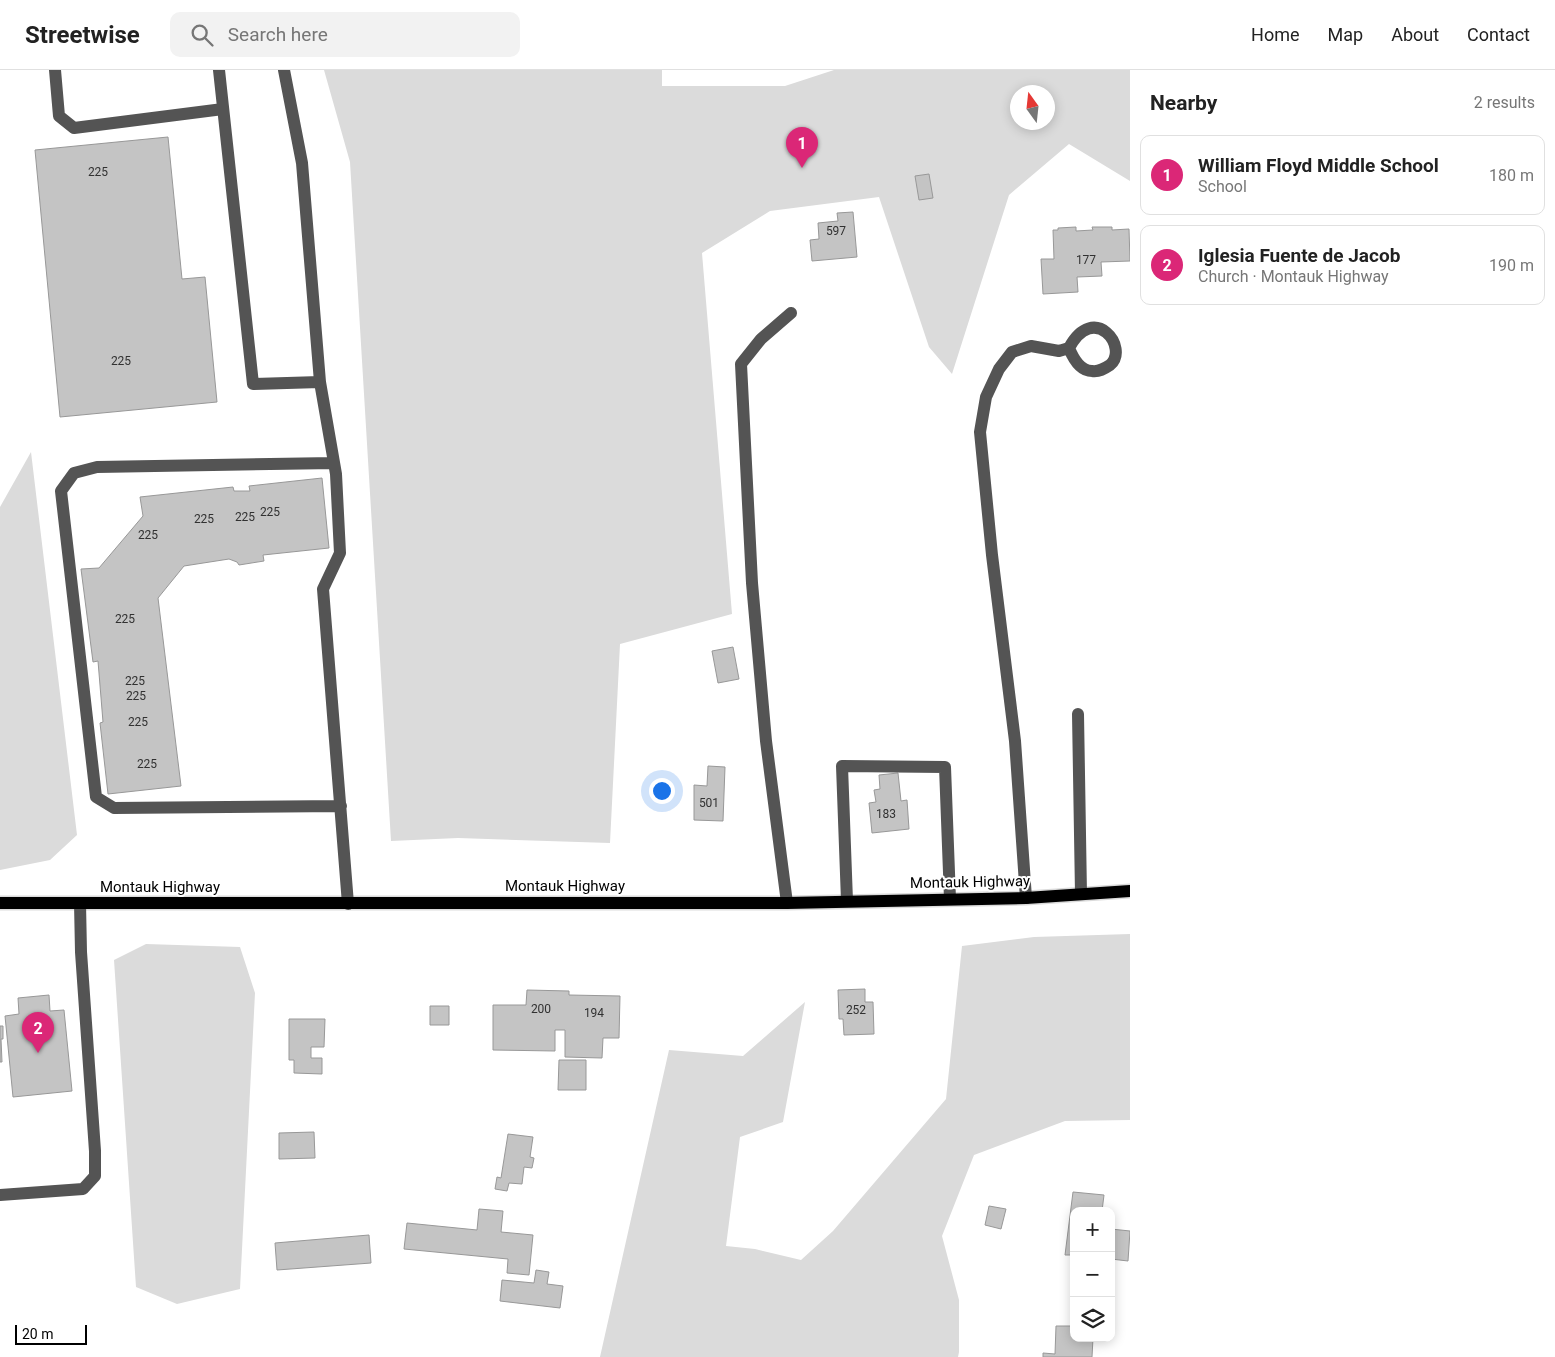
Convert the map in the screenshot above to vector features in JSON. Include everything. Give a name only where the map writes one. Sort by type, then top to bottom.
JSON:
[{"type":"main road","name":"Montauk Highway","points":[[0,903],[787,903],[1026,898],[1130,891]]},
{"type":"lane","points":[[55,70],[59,116],[74,128],[223,109]]},
{"type":"lane","points":[[219,70],[252,384],[320,382]]},
{"type":"lane","points":[[284,70],[302,163],[320,382],[334,463],[340,553],[323,588],[348,904]]},
{"type":"lane","points":[[787,903],[766,740],[752,583],[741,364],[761,339],[791,314]]},
{"type":"lane","points":[[1026,898],[1015,740],[992,555],[980,432],[986,397],[998,369],[1012,352],[1031,346],[1059,351],[1069,348]]},
{"type":"lane","points":[[334,463],[97,467],[74,473],[61,491],[96,797],[114,808],[341,806]]},
{"type":"lane","points":[[1078,714],[1081,894]]},
{"type":"lane","points":[[847,901],[842,766],[945,767],[950,899]]},
{"type":"lane","points":[[0,1195],[83,1189],[95,1176],[95,1151],[81,952],[80,902]]},
{"type":"shaded area","points":[[324,70],[662,70],[662,86],[785,86],[834,70],[1130,70],[1130,181],[1069,144],[1009,195],[952,374],[929,347],[879,197],[770,211],[702,253],[732,614],[620,644],[610,843],[458,838],[391,841],[350,162]]},
{"type":"shaded area","points":[[31,452],[77,835],[50,860],[0,870],[0,507]]},
{"type":"shaded area","points":[[1130,934],[1130,1120],[1065,1121],[974,1155],[942,1236],[959,1300],[958,1357],[600,1357],[669,1050],[743,1056],[805,1002],[783,1122],[740,1137],[726,1246],[755,1249],[801,1260],[833,1231],[946,1099],[962,946],[1034,937]]},
{"type":"shaded area","points":[[146,944],[240,947],[255,993],[240,1289],[177,1304],[136,1287],[114,960]]},
{"type":"building","points":[[168,137],[182,279],[205,277],[217,402],[60,417],[35,150]]},
{"type":"building","points":[[929,174],[933,198],[919,200],[915,176]]},
{"type":"building","points":[[853,212],[857,257],[812,261],[810,240],[819,239],[818,223],[838,221],[837,213]]},
{"type":"building","points":[[1076,227],[1076,231],[1093,230],[1092,227],[1112,227],[1112,230],[1129,229],[1130,261],[1101,262],[1102,276],[1077,277],[1078,292],[1043,294],[1041,259],[1054,259],[1053,230]]},
{"type":"building","points":[[322,478],[329,548],[263,555],[264,561],[239,565],[237,562],[229,559],[184,566],[158,598],[181,786],[108,794],[100,723],[103,722],[98,661],[93,662],[81,569],[99,568],[143,516],[140,497],[233,487],[234,491],[250,491],[249,486]]},
{"type":"building","points":[[733,647],[739,679],[718,683],[712,651]]},
{"type":"building","points":[[708,766],[725,767],[723,821],[694,820],[694,785],[707,786]]},
{"type":"building","points":[[898,773],[901,801],[907,800],[909,829],[872,833],[869,803],[876,802],[874,790],[880,789],[879,775]]},
{"type":"building","points":[[865,989],[865,1002],[873,1002],[874,1034],[844,1035],[843,1019],[839,1019],[838,990]]},
{"type":"building","points":[[527,990],[569,991],[569,995],[620,996],[619,1038],[603,1038],[602,1058],[565,1057],[565,1030],[555,1030],[555,1051],[493,1050],[493,1005],[526,1005]]},
{"type":"building","points":[[49,995],[50,1011],[64,1010],[72,1091],[13,1097],[5,1016],[19,1014],[18,998]]},
{"type":"building","points":[[430,1006],[449,1006],[449,1025],[430,1025]]},
{"type":"building","points":[[289,1019],[325,1019],[324,1047],[311,1047],[311,1058],[322,1058],[322,1074],[294,1073],[294,1060],[289,1060]]},
{"type":"building","points":[[0,1026],[3,1026],[3,1039],[1,1039],[2,1062],[0,1062]]},
{"type":"building","points":[[559,1060],[586,1060],[586,1090],[558,1090]]},
{"type":"building","points":[[314,1132],[315,1158],[279,1159],[279,1133]]},
{"type":"building","points":[[508,1134],[533,1137],[530,1157],[534,1158],[532,1168],[524,1167],[522,1184],[509,1183],[507,1191],[495,1189],[497,1177],[501,1178]]},
{"type":"building","points":[[1073,1192],[1104,1195],[1102,1207],[1071,1207]]},
{"type":"building","points":[[989,1206],[1006,1209],[1001,1229],[985,1225]]},
{"type":"building","points":[[479,1209],[503,1211],[501,1232],[533,1235],[529,1275],[507,1273],[508,1259],[404,1249],[407,1223],[477,1230]]},
{"type":"building","points":[[1070,1216],[1070,1255],[1065,1255]]},
{"type":"building","points":[[1115,1229],[1130,1231],[1128,1261],[1115,1259]]},
{"type":"building","points":[[369,1235],[371,1263],[277,1270],[275,1243]]},
{"type":"building","points":[[536,1270],[549,1272],[547,1284],[563,1286],[560,1308],[500,1301],[502,1280],[534,1283]]},
{"type":"building","points":[[1056,1326],[1070,1326],[1070,1342],[1093,1342],[1092,1357],[1043,1357],[1043,1353],[1055,1354]]},
{"type":"place","name":"William Floyd Middle School","points":[[802,168]]},
{"type":"place","name":"Iglesia Fuente de Jacob","points":[[38,1053]]}]
